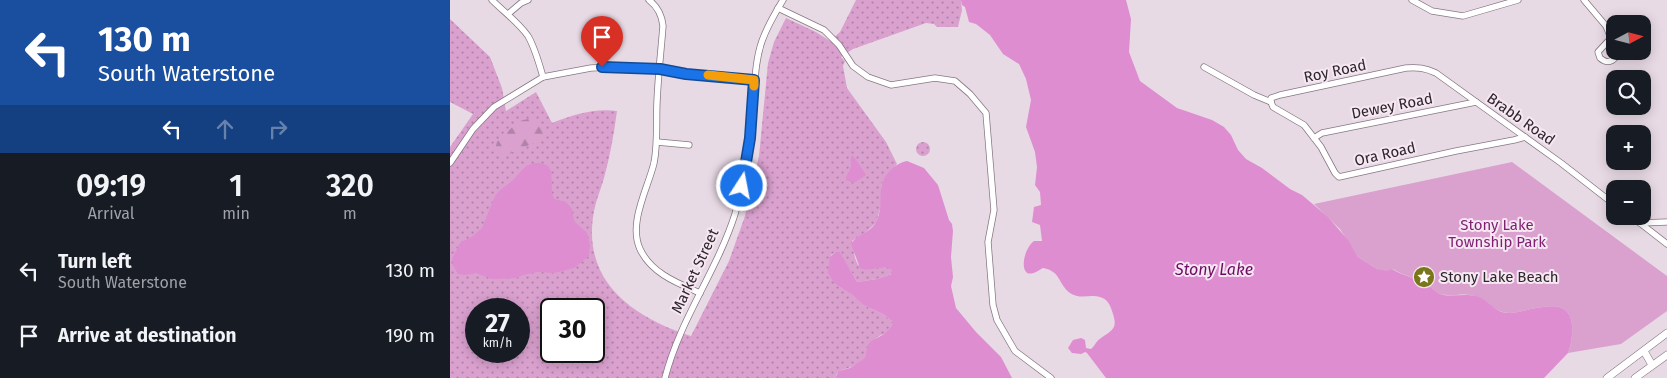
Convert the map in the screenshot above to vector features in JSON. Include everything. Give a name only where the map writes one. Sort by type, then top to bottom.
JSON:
[{"type":"main road","points":[[1608,378],[1667,334]]},
{"type":"main road","points":[[1644,351],[1652,365]]},
{"type":"main road","points":[[1635,378],[1667,355]]},
{"type":"street","points":[[492,0],[508,14],[530,40],[543,77]]},
{"type":"street","points":[[508,14],[521,3],[528,0]]},
{"type":"street","points":[[649,0],[658,8],[663,22],[657,100],[657,142],[653,165],[638,218],[639,247],[645,258],[654,268],[679,284],[700,293]]},
{"type":"street","name":"Market Street","points":[[665,378],[673,350],[726,239],[738,201],[745,172],[754,80],[762,41],[782,0]]},
{"type":"street","points":[[1412,0],[1432,11],[1463,16],[1518,0]]},
{"type":"street","points":[[1584,0],[1606,26]]},
{"type":"street","points":[[778,8],[824,30],[839,45],[853,66],[868,77],[891,85],[935,78],[955,81],[970,94],[986,113],[994,210],[988,242],[992,305],[997,320],[1015,351],[1052,378]]},
{"type":"street","points":[[1606,43],[1598,52],[1600,58],[1606,62],[1613,60]]},
{"type":"street","name":"Ora Road","points":[[1204,67],[1260,98],[1271,102],[1273,107],[1304,125],[1321,147],[1339,177],[1456,150],[1524,137]]},
{"type":"street","name":"Brabb Road","points":[[1406,68],[1421,67],[1436,73],[1606,198]]},
{"type":"street","points":[[450,163],[473,129],[494,107],[543,77],[596,68],[660,69],[686,74],[754,80]]},
{"type":"street","name":"Roy Road","points":[[1271,102],[1273,97],[1280,95],[1406,68]]},
{"type":"street","name":"Dewey Road","points":[[1314,138],[1322,133],[1476,102]]},
{"type":"street","points":[[657,142],[689,145]]},
{"type":"street","points":[[450,150],[456,153]]},
{"type":"street","points":[[1651,222],[1667,222]]},
{"type":"street","points":[[1643,225],[1667,244]]},
{"type":"green space","points":[[856,0],[961,0],[962,10],[958,27],[937,27],[934,24],[926,23],[853,49],[841,57],[845,61],[843,66],[847,88],[886,142],[897,164],[883,181],[881,187],[882,202],[876,223],[852,241],[858,265],[889,268],[892,270],[892,274],[877,279],[857,282],[840,252],[835,252],[831,255],[835,284],[854,295],[863,305],[883,314],[893,322],[887,332],[871,343],[866,358],[840,371],[835,378],[450,378],[450,147],[473,114],[450,102],[450,19],[490,57],[502,88],[506,111],[536,92],[552,123],[568,117],[600,110],[617,111],[608,161],[594,211],[592,236],[595,257],[603,276],[615,293],[631,307],[669,328],[691,336],[729,261],[745,216],[759,156],[768,63],[774,42],[786,18],[830,41],[840,32]]},
{"type":"green space","points":[[534,119],[546,131],[541,138],[535,143],[503,156],[495,150],[497,142],[505,134],[519,121]]},
{"type":"green space","points":[[920,142],[926,142],[930,149],[926,156],[920,156],[916,152],[916,146]]},
{"type":"green space","name":"Stony Lake Township Park","points":[[1512,162],[1667,276],[1667,311],[1621,344],[1568,353],[1572,338],[1572,321],[1568,313],[1563,309],[1548,306],[1509,313],[1499,311],[1471,295],[1440,294],[1424,283],[1393,269],[1387,272],[1377,269],[1358,257],[1340,229],[1314,204]]},
{"type":"water","name":"Stony Lake","points":[[961,0],[1126,0],[1131,19],[1129,52],[1140,81],[1177,108],[1212,120],[1224,127],[1246,159],[1302,195],[1328,217],[1348,240],[1358,257],[1377,269],[1387,271],[1392,269],[1419,281],[1440,294],[1479,297],[1504,313],[1548,306],[1563,309],[1568,313],[1572,321],[1572,338],[1568,353],[1544,378],[1106,378],[1087,353],[1072,353],[1068,348],[1073,340],[1081,338],[1085,340],[1086,348],[1091,349],[1099,339],[1114,328],[1115,321],[1108,302],[1100,297],[1081,297],[1070,293],[1056,275],[1049,270],[1043,268],[1030,274],[1024,269],[1025,257],[1030,245],[1034,241],[1042,241],[1040,225],[1032,222],[1034,207],[1041,205],[1040,192],[1035,185],[1037,167],[1035,152],[1026,127],[1031,100],[1026,79],[1019,64],[1003,54],[990,35],[976,24],[969,22]]},
{"type":"water","points":[[852,155],[866,175],[854,183],[846,180],[851,166]]},
{"type":"water","points":[[907,161],[924,168],[938,185],[952,224],[951,257],[953,277],[951,286],[956,308],[976,332],[1001,357],[1012,378],[835,378],[839,371],[850,368],[865,358],[870,342],[887,332],[893,322],[883,314],[863,305],[853,295],[835,284],[828,273],[830,257],[835,252],[840,252],[857,282],[877,279],[892,274],[892,270],[888,268],[868,270],[860,268],[851,244],[875,224],[880,211],[881,189],[884,179],[898,164]]},
{"type":"water","points":[[542,163],[548,166],[552,175],[552,194],[554,199],[566,202],[572,209],[574,221],[587,233],[590,245],[589,256],[574,268],[554,273],[537,272],[517,278],[492,279],[476,273],[458,274],[452,259],[460,243],[473,236],[482,228],[495,196],[499,191],[526,166]]},
{"type":"slow traffic","points":[[708,75],[754,80],[754,86]]},
{"type":"place","name":"Stony Lake Beach","points":[[1424,277]]},
{"type":"route","points":[[602,67],[660,69],[686,74],[754,80],[750,138],[742,186]]}]
